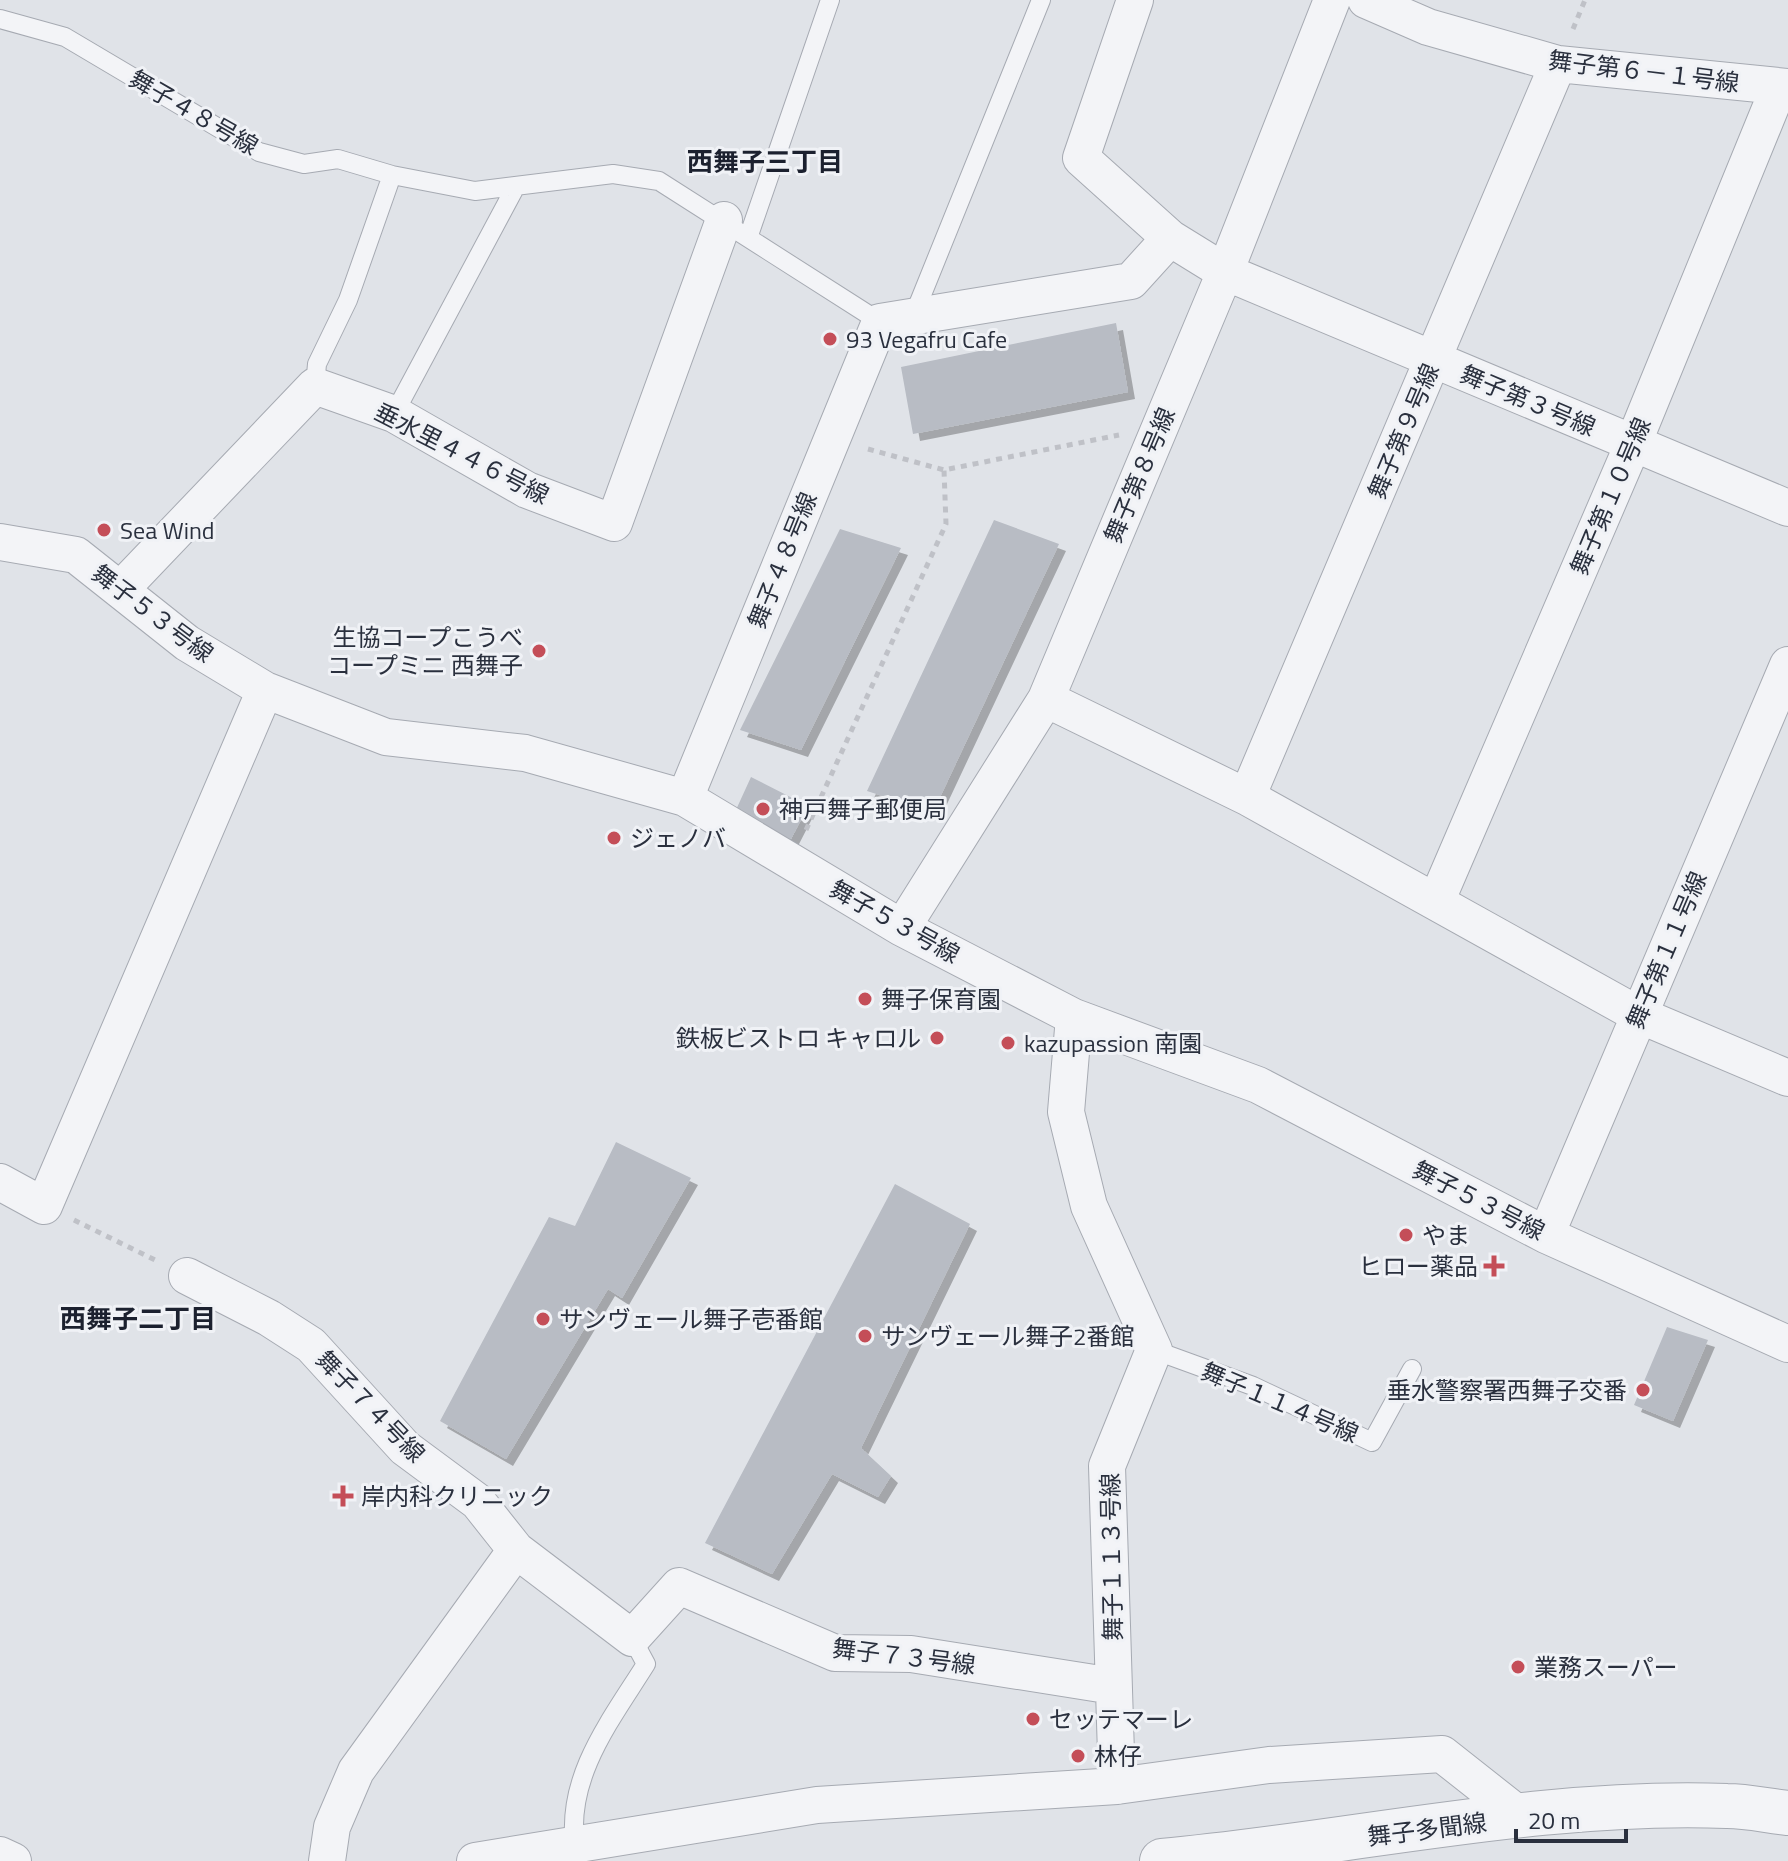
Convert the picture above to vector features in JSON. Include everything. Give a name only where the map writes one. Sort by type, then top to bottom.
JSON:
[{"type":"street","name":"舞子第３号線","points":[[1135,0],[1081,158],[1170,238],[1225,272],[1788,508]]},
{"type":"street","name":"舞子第８号線","points":[[902,928],[1046,699],[1225,272],[1332,0]]},
{"type":"street","name":"舞子第６－１号線","points":[[1366,0],[1428,27],[1558,64],[1783,87]]},
{"type":"street","name":"舞子第９号線","points":[[1247,797],[1558,64]]},
{"type":"street","name":"舞子第１０号線","points":[[1436,902],[1783,87]]},
{"type":"street","name":"垂水里４４６号線","points":[[315,386],[394,414],[527,490],[614,523],[736,228]]},
{"type":"street","points":[[896,320],[1131,281],[1170,238]]},
{"type":"street","name":"舞子４８号線","points":[[685,798],[832,439],[896,320]]},
{"type":"street","points":[[122,588],[315,386]]},
{"type":"street","name":"舞子５３号線","points":[[0,542],[76,555],[122,588],[187,643],[265,690],[386,737],[525,753],[685,798],[902,928],[1074,1017],[1258,1085],[1546,1235],[1788,1344]]},
{"type":"street","name":"舞子第１１号線","points":[[1546,1235],[1788,665]]},
{"type":"street","points":[[0,1182],[44,1206],[265,690]]},
{"type":"street","points":[[1046,699],[1247,797],[1639,1015],[1788,1078]]},
{"type":"street","points":[[1074,1017],[1066,1112],[1069,1125],[1089,1206],[1154,1350]]},
{"type":"street","name":"舞子７４号線","points":[[187,1276],[269,1318],[311,1345],[405,1448],[478,1502],[516,1550],[632,1638]]},
{"type":"street","name":"舞子１１３号線","points":[[1117,1786],[1107,1466],[1154,1350]]},
{"type":"street","points":[[327,1861],[332,1827],[356,1771],[516,1550]]},
{"type":"street","name":"舞子７３号線","points":[[632,1638],[679,1586],[835,1653],[911,1654],[1113,1686]]},
{"type":"street","points":[[475,1861],[817,1805],[1117,1786],[1269,1765],[1442,1754],[1522,1817]]},
{"type":"street","name":"舞子多聞線","points":[[1162,1861],[1638,1806],[1730,1806],[1788,1813]]},
{"type":"street","points":[[0,1855],[13,1861]]},
{"type":"lane","points":[[736,228],[830,0]]},
{"type":"lane","points":[[896,320],[1041,0]]},
{"type":"lane","name":"舞子４８号線","points":[[0,19],[65,37],[259,152],[304,164],[338,159],[392,175],[475,191],[613,174],[659,181],[896,320]]},
{"type":"lane","points":[[315,386],[317,364],[348,300],[392,175]]},
{"type":"lane","points":[[394,414],[516,186]]},
{"type":"lane","name":"舞子１１４号線","points":[[1154,1350],[1253,1386],[1372,1442],[1412,1369]]},
{"type":"lane","points":[[575,1845],[571,1817],[588,1757],[646,1664],[632,1638]]},
{"type":"path","points":[[832,439],[944,470],[1160,426]]},
{"type":"path","points":[[791,862],[946,524],[944,470]]},
{"type":"path","points":[[44,1206],[187,1276]]},
{"type":"building","points":[[1116,323],[1128,392],[913,434],[901,367]]},
{"type":"building","points":[[994,520],[1059,544],[933,812],[867,791]]},
{"type":"building","points":[[840,529],[901,548],[801,750],[740,730]]},
{"type":"building","points":[[751,777],[808,806],[791,839],[735,812]]},
{"type":"building","name":"サンヴェール舞子壱番館","points":[[616,1142],[691,1178],[622,1298],[608,1289],[506,1459],[440,1421],[549,1217],[575,1226]]},
{"type":"building","name":"サンヴェール舞子2番館","points":[[895,1184],[970,1224],[861,1448],[891,1476],[878,1497],[832,1474],[772,1574],[705,1543]]},
{"type":"building","points":[[1667,1327],[1708,1340],[1673,1421],[1634,1405]]},
{"type":"place","name":"93 Vegafru Cafe","points":[[830,339]]},
{"type":"place","name":"Sea Wind","points":[[104,530]]},
{"type":"place","name":"生協コープこうべ コープミニ 西舞子","points":[[539,651]]},
{"type":"place","name":"神戸舞子郵便局","points":[[763,809]]},
{"type":"place","name":"ジェノバ","points":[[614,838]]},
{"type":"place","name":"舞子保育園","points":[[865,999]]},
{"type":"place","name":"鉄板ビストロ キャロル","points":[[937,1038]]},
{"type":"place","name":"kazupassion 南園","points":[[1008,1043]]},
{"type":"place","name":"やま","points":[[1406,1235]]},
{"type":"place","name":"ヒロー薬品","points":[[1494,1266]]},
{"type":"place","name":"サンヴェール舞子壱番館","points":[[543,1319]]},
{"type":"place","name":"サンヴェール舞子2番館","points":[[865,1336]]},
{"type":"place","name":"垂水警察署西舞子交番","points":[[1643,1390]]},
{"type":"place","name":"岸内科クリニック","points":[[343,1496]]},
{"type":"place","name":"業務スーパー","points":[[1518,1667]]},
{"type":"place","name":"セッテマーレ","points":[[1033,1719]]},
{"type":"place","name":"林仔","points":[[1078,1756]]},
{"type":"district","name":"西舞子三丁目","points":[[765,161]]},
{"type":"district","name":"西舞子二丁目","points":[[138,1318]]}]
